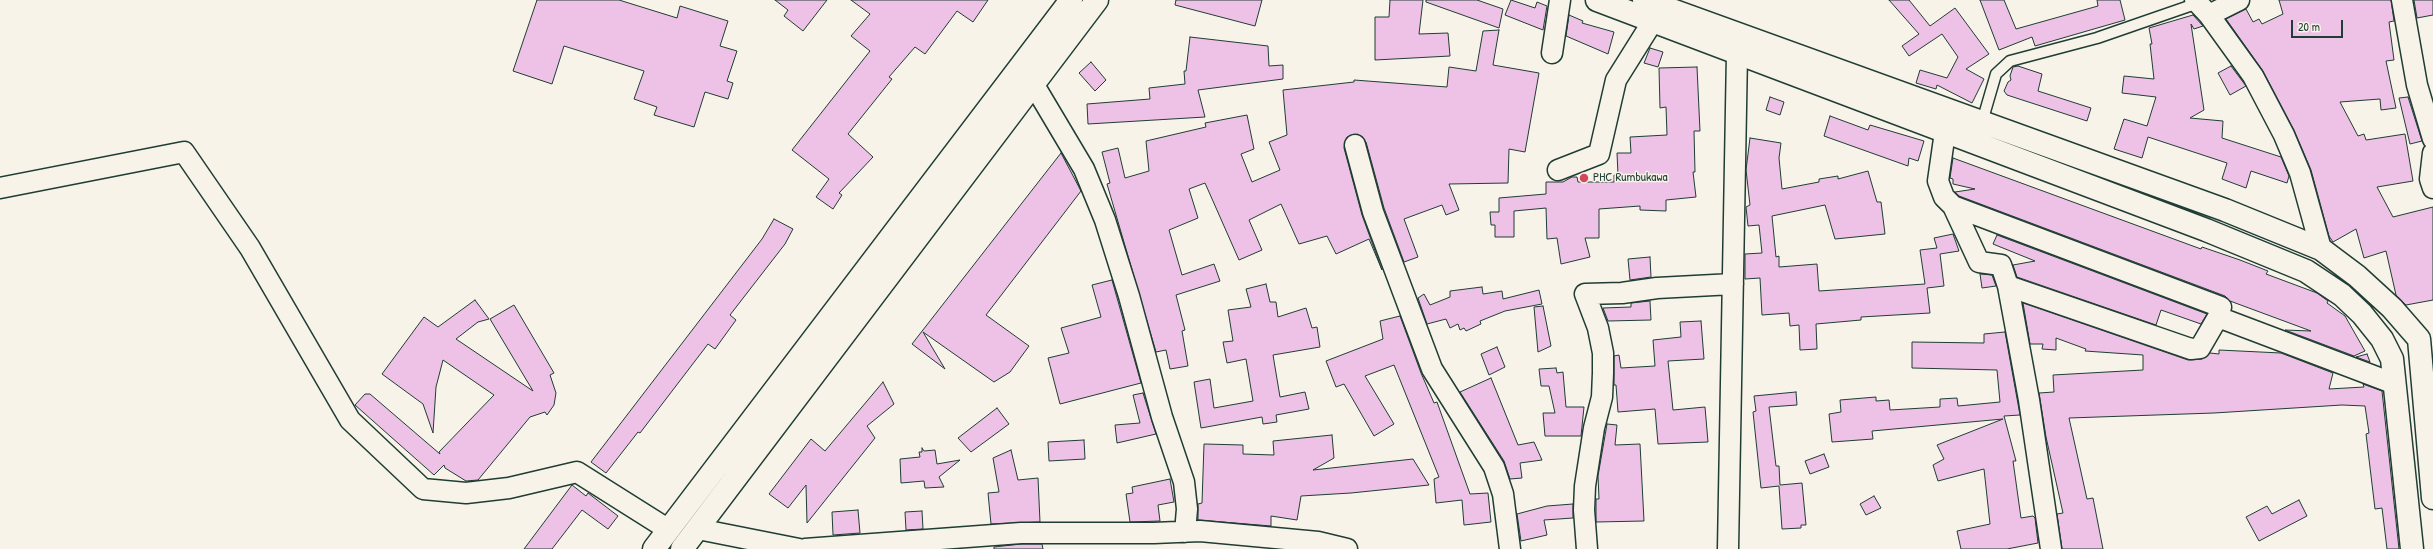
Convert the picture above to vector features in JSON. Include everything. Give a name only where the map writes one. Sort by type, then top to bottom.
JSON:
[{"type":"main road","points":[[654,549],[1071,0]]},
{"type":"main road","points":[[682,549],[1097,0]]},
{"type":"main road","points":[[1597,0],[2206,230],[2306,271],[2342,296],[2362,314],[2382,339],[2392,359],[2412,549]]},
{"type":"main road","points":[[1644,0],[2225,210],[2321,249],[2357,276],[2426,338],[2433,498]]},
{"type":"main road","points":[[2392,359],[2426,338]]},
{"type":"street","points":[[1552,53],[1560,0]]},
{"type":"street","points":[[2239,0],[2201,6],[2253,76],[2284,135],[2300,173],[2321,249]]},
{"type":"street","points":[[2402,0],[2425,84],[2433,139]]},
{"type":"street","points":[[1558,170],[1599,154],[1616,80],[1653,20]]},
{"type":"street","points":[[1728,549],[1737,53]]},
{"type":"street","points":[[1034,85],[1084,169],[1105,220],[1129,296],[1162,417],[1184,482],[1187,509],[1199,538]]},
{"type":"street","points":[[1945,132],[1938,181],[1944,196],[1953,206],[1979,262],[2001,265],[2008,286],[2029,400],[2051,549]]},
{"type":"street","points":[[1355,145],[1373,212],[1432,369],[1494,467],[1503,494],[1510,549]]},
{"type":"street","points":[[0,188],[184,152],[250,248],[350,420],[423,490],[466,493],[509,488],[577,472],[669,530]]},
{"type":"street","points":[[2433,153],[2430,179],[2433,188]]},
{"type":"street","points":[[1953,206],[2221,307],[2218,317],[2200,348],[2191,349],[2008,286]]},
{"type":"street","points":[[1587,549],[1584,486],[1594,428],[1602,397],[1603,353],[1598,328],[1585,294],[1595,292],[1622,293],[1664,287],[1733,284]]},
{"type":"street","points":[[2218,317],[2395,384]]},
{"type":"street","points":[[698,529],[799,549]]},
{"type":"street","points":[[805,549],[1021,541],[1199,538],[1318,542],[1347,549]]},
{"type":"lane","points":[[1982,122],[1996,74],[2010,60],[2097,38],[2201,6]]},
{"type":"building","points":[[537,0],[619,0],[677,18],[680,6],[728,21],[720,46],[737,51],[727,81],[733,83],[728,99],[705,92],[694,127],[654,115],[657,107],[634,99],[644,71],[564,46],[552,84],[513,71]]},
{"type":"building","points":[[775,0],[827,0],[803,31],[784,16],[788,10]]},
{"type":"building","points":[[851,0],[988,0],[973,22],[957,11],[925,54],[915,47],[889,77],[892,79],[848,134],[873,157],[839,193],[842,195],[833,209],[816,197],[829,179],[792,150],[870,51],[851,36],[870,14]]},
{"type":"building","points":[[1176,0],[1262,0],[1255,26],[1175,5]]},
{"type":"building","points":[[1390,0],[1423,0],[1419,34],[1448,33],[1450,56],[1375,60],[1375,17],[1389,17]]},
{"type":"building","points":[[1426,0],[1477,0],[1503,9],[1499,28],[1426,2]]},
{"type":"building","points":[[1511,0],[1535,8],[1537,2],[1547,6],[1543,30],[1505,15]]},
{"type":"building","points":[[1889,0],[1909,0],[1930,26],[1955,8],[1989,54],[1966,69],[1984,79],[1972,103],[1937,85],[1936,89],[1916,83],[1920,70],[1947,78],[1958,57],[1942,34],[1909,56],[1902,46],[1919,34]]},
{"type":"building","points":[[1980,0],[2004,0],[2016,29],[2098,6],[2097,0],[2120,0],[2125,20],[2035,46],[2032,37],[1999,50]]},
{"type":"building","points":[[2279,0],[2391,0],[2394,21],[2389,22],[2394,60],[2386,61],[2396,108],[2381,110],[2380,99],[2340,102],[2358,136],[2364,134],[2366,140],[2405,134],[2413,181],[2377,187],[2393,217],[2433,207],[2433,300],[2406,305],[2396,295],[2386,251],[2364,258],[2356,229],[2333,242],[2329,236],[2311,170],[2294,130],[2263,71],[2226,19],[2246,9],[2253,22],[2259,19],[2262,24],[2283,14]]},
{"type":"building","points":[[2414,0],[2433,0],[2433,15],[2417,18]]},
{"type":"building","points":[[1569,15],[1583,21],[1582,23],[1614,32],[1608,54],[1566,36]]},
{"type":"building","points":[[2193,15],[2203,26],[2194,29],[2191,24],[2204,110],[2190,118],[2223,121],[2222,138],[2281,157],[2289,176],[2287,183],[2251,171],[2246,188],[2222,179],[2227,163],[2148,137],[2142,158],[2114,149],[2124,119],[2147,126],[2156,97],[2122,93],[2124,76],[2154,79],[2150,44],[2152,44],[2149,28]]},
{"type":"building","points":[[1499,30],[1493,65],[1539,73],[1525,152],[1509,149],[1508,183],[1449,184],[1459,210],[1446,215],[1442,205],[1404,219],[1418,257],[1404,262],[1384,208],[1366,142],[1358,134],[1347,137],[1344,148],[1362,215],[1382,270],[1369,239],[1336,254],[1327,236],[1299,244],[1281,204],[1249,220],[1262,250],[1239,260],[1205,183],[1189,189],[1198,218],[1169,230],[1182,275],[1214,264],[1220,281],[1176,295],[1185,330],[1182,331],[1188,366],[1170,369],[1166,350],[1156,352],[1107,184],[1110,183],[1102,152],[1118,148],[1125,178],[1149,171],[1146,141],[1206,127],[1205,123],[1247,115],[1254,149],[1241,154],[1252,182],[1280,170],[1269,142],[1287,135],[1283,90],[1354,82],[1354,80],[1447,87],[1449,67],[1476,71],[1483,31]]},
{"type":"building","points":[[1190,37],[1268,46],[1269,66],[1283,65],[1283,79],[1198,90],[1205,117],[1088,124],[1087,104],[1150,99],[1149,88],[1185,84],[1184,71],[1186,71]]},
{"type":"building","points":[[1650,48],[1663,52],[1658,67],[1644,63]]},
{"type":"building","points":[[1091,62],[1106,80],[1095,91],[1079,73]]},
{"type":"building","points":[[2018,66],[2042,74],[2038,91],[2091,108],[2087,121],[2007,95],[2004,91],[2008,82],[2011,80],[2010,76],[2013,67]]},
{"type":"building","points":[[2231,66],[2246,86],[2230,95],[2218,73]]},
{"type":"building","points":[[1697,67],[1700,131],[1694,131],[1695,172],[1693,172],[1696,197],[1666,200],[1666,211],[1640,210],[1640,206],[1599,209],[1599,238],[1585,238],[1590,257],[1561,264],[1557,238],[1547,239],[1546,208],[1514,211],[1514,237],[1495,237],[1495,225],[1491,225],[1490,212],[1499,212],[1499,198],[1546,194],[1546,182],[1563,182],[1572,177],[1577,177],[1578,182],[1614,182],[1614,175],[1618,175],[1617,153],[1631,153],[1630,137],[1667,135],[1666,107],[1660,108],[1659,68]]},
{"type":"building","points":[[1770,97],[1784,102],[1780,115],[1766,110]]},
{"type":"building","points":[[2408,97],[2422,141],[2410,144],[2399,98]]},
{"type":"building","points":[[1830,116],[1868,130],[1870,125],[1924,141],[1918,161],[1909,158],[1908,166],[1824,136]]},
{"type":"building","points":[[1750,138],[1781,143],[1779,158],[1782,189],[1819,182],[1819,179],[1838,176],[1838,179],[1868,171],[1877,202],[1881,202],[1885,234],[1835,239],[1825,205],[1772,216],[1776,257],[1779,256],[1779,267],[1817,264],[1819,291],[1925,284],[1920,250],[1937,248],[1934,238],[1953,234],[1959,251],[1940,254],[1944,286],[1927,288],[1930,313],[1861,317],[1861,320],[1816,324],[1817,349],[1800,350],[1799,325],[1790,326],[1789,313],[1762,315],[1760,278],[1745,279],[1745,254],[1762,253],[1759,225],[1748,226],[1746,207],[1750,205],[1746,170]]},
{"type":"building","points":[[1061,153],[1081,191],[986,315],[1029,346],[1010,372],[994,382],[923,332],[945,369],[912,344]]},
{"type":"building","points":[[1953,158],[2201,249],[2202,247],[2240,260],[2268,271],[2266,274],[2317,293],[2328,301],[2327,303],[2345,316],[2365,351],[2354,356],[2285,330],[2311,331],[2230,301],[2225,296],[1959,196],[1955,192],[1975,189],[1953,184],[1953,179],[1950,178]]},
{"type":"building","points":[[774,219],[793,229],[785,244],[730,315],[736,320],[715,349],[708,344],[640,433],[638,432],[606,473],[591,462],[762,239]]},
{"type":"building","points":[[1997,235],[2207,314],[2201,324],[2161,310],[2156,325],[2017,277],[2013,265],[2035,261],[1993,244]]},
{"type":"building","points":[[1650,257],[1651,277],[1630,280],[1628,259]]},
{"type":"building","points":[[1980,274],[1992,275],[1996,286],[1982,288]]},
{"type":"building","points":[[1112,280],[1141,383],[1060,404],[1048,358],[1069,353],[1061,328],[1101,317],[1092,285]]},
{"type":"building","points":[[1266,284],[1270,302],[1276,302],[1278,317],[1306,308],[1312,328],[1317,327],[1320,347],[1273,355],[1280,397],[1305,392],[1309,409],[1276,415],[1277,422],[1263,424],[1262,417],[1201,428],[1194,382],[1210,379],[1214,408],[1253,401],[1246,359],[1227,363],[1223,342],[1233,341],[1228,310],[1251,307],[1246,289]]},
{"type":"building","points":[[1482,287],[1483,294],[1502,291],[1503,299],[1539,290],[1542,304],[1505,311],[1480,321],[1481,324],[1466,331],[1464,328],[1460,330],[1458,324],[1450,328],[1446,319],[1427,324],[1418,298],[1424,294],[1430,305],[1450,297],[1450,291]]},
{"type":"building","points":[[475,300],[489,319],[478,322],[456,339],[533,391],[490,319],[514,305],[554,373],[550,375],[556,393],[554,405],[547,415],[545,412],[530,417],[478,480],[466,481],[445,468],[444,465],[434,475],[355,405],[365,394],[370,394],[440,454],[439,452],[494,395],[443,360],[436,387],[433,433],[423,404],[382,374],[424,317],[438,327]]},
{"type":"building","points":[[1650,301],[1651,320],[1608,321],[1603,308],[1631,307],[1631,303]]},
{"type":"building","points":[[2023,303],[2188,360],[2202,359],[2210,353],[2219,354],[2219,350],[2281,353],[2333,373],[2329,389],[2364,387],[2363,384],[2382,391],[2399,549],[2387,549],[2382,508],[2375,509],[2366,434],[2369,433],[2365,406],[2342,405],[2214,413],[2069,418],[2087,499],[2093,498],[2103,549],[2062,549],[2057,514],[2063,513],[2046,437],[2039,393],[2054,392],[2053,375],[2143,370],[2143,355],[2085,351],[2086,349],[2056,338],[2056,350],[2042,349],[2043,344],[2030,344]]},
{"type":"building","points":[[1543,306],[1551,346],[1538,352],[1534,307]]},
{"type":"building","points":[[1400,316],[1421,373],[1434,403],[1437,402],[1470,494],[1488,493],[1491,522],[1464,525],[1462,500],[1436,503],[1434,479],[1439,477],[1394,365],[1365,376],[1394,424],[1374,436],[1344,384],[1336,387],[1326,361],[1383,339],[1380,321]]},
{"type":"building","points":[[1701,321],[1704,359],[1668,361],[1673,410],[1705,407],[1708,442],[1658,444],[1655,409],[1618,412],[1616,385],[1614,385],[1614,356],[1619,355],[1621,368],[1655,366],[1653,340],[1681,337],[1680,322]]},
{"type":"building","points":[[2005,332],[2020,415],[2004,416],[2016,461],[2013,461],[2021,518],[2033,516],[2035,518],[2038,543],[2007,549],[1961,549],[1957,531],[1990,524],[1984,469],[1938,481],[1933,465],[1944,459],[1937,445],[2003,419],[1872,431],[1873,439],[1832,442],[1829,414],[1841,412],[1840,400],[1876,397],[1876,401],[1889,400],[1890,410],[1940,407],[1940,399],[1957,398],[1958,406],[2000,402],[1997,370],[1912,368],[1912,342],[1984,343],[1984,334]]},
{"type":"building","points":[[1497,347],[1505,367],[1489,375],[1481,354]]},
{"type":"building","points":[[2367,354],[2370,362],[2356,357]]},
{"type":"building","points":[[1556,368],[1557,373],[1563,372],[1566,407],[1584,407],[1581,436],[1545,436],[1543,413],[1555,413],[1549,386],[1541,386],[1539,369]]},
{"type":"building","points":[[1491,378],[1518,445],[1534,442],[1542,460],[1520,463],[1522,478],[1510,479],[1504,461],[1460,392]]},
{"type":"building","points":[[883,382],[894,404],[867,426],[875,438],[807,523],[806,485],[788,508],[769,494],[811,439],[825,451]]},
{"type":"building","points":[[1796,392],[1797,405],[1769,407],[1776,466],[1779,466],[1780,485],[1802,483],[1806,525],[1801,525],[1801,528],[1782,529],[1779,486],[1761,488],[1753,412],[1756,411],[1754,396]]},
{"type":"building","points":[[1143,393],[1156,434],[1117,443],[1115,425],[1140,423],[1133,395]]},
{"type":"building","points":[[997,408],[1009,424],[971,452],[958,438]]},
{"type":"building","points":[[1607,424],[1617,425],[1615,445],[1640,444],[1644,521],[1596,522],[1596,499],[1599,499],[1598,476]]},
{"type":"building","points":[[1332,435],[1334,458],[1313,470],[1413,459],[1429,485],[1351,493],[1301,496],[1297,520],[1271,516],[1271,526],[1198,520],[1198,504],[1202,503],[1204,444],[1243,445],[1243,454],[1274,455],[1273,441]]},
{"type":"building","points":[[1084,440],[1085,459],[1049,461],[1048,442]]},
{"type":"building","points":[[922,448],[924,451],[935,450],[937,464],[960,460],[939,477],[944,487],[925,488],[924,481],[901,483],[900,459],[920,457],[919,452],[922,452]]},
{"type":"building","points":[[1011,450],[1018,480],[1038,478],[1040,522],[991,524],[988,493],[999,492],[993,458]]},
{"type":"building","points":[[1824,454],[1829,467],[1810,474],[1805,461]]},
{"type":"building","points":[[1170,479],[1174,502],[1158,505],[1160,521],[1130,522],[1126,494],[1133,493],[1132,487]]},
{"type":"building","points":[[572,485],[586,496],[588,493],[618,516],[608,529],[582,510],[552,549],[524,549]]},
{"type":"building","points":[[1874,496],[1881,508],[1866,515],[1860,504]]},
{"type":"building","points":[[2299,500],[2307,516],[2259,541],[2246,517],[2267,506],[2272,514]]},
{"type":"building","points":[[1573,504],[1573,518],[1544,520],[1547,535],[1521,541],[1517,514],[1547,506]]},
{"type":"building","points":[[858,510],[860,533],[833,535],[832,512]]},
{"type":"building","points":[[922,511],[923,529],[906,530],[905,512]]},
{"type":"building","points":[[1021,544],[1042,544],[1043,549],[994,549],[994,547]]},
{"type":"place","name":"PHC Rumbukawa","points":[[1584,178]]}]
